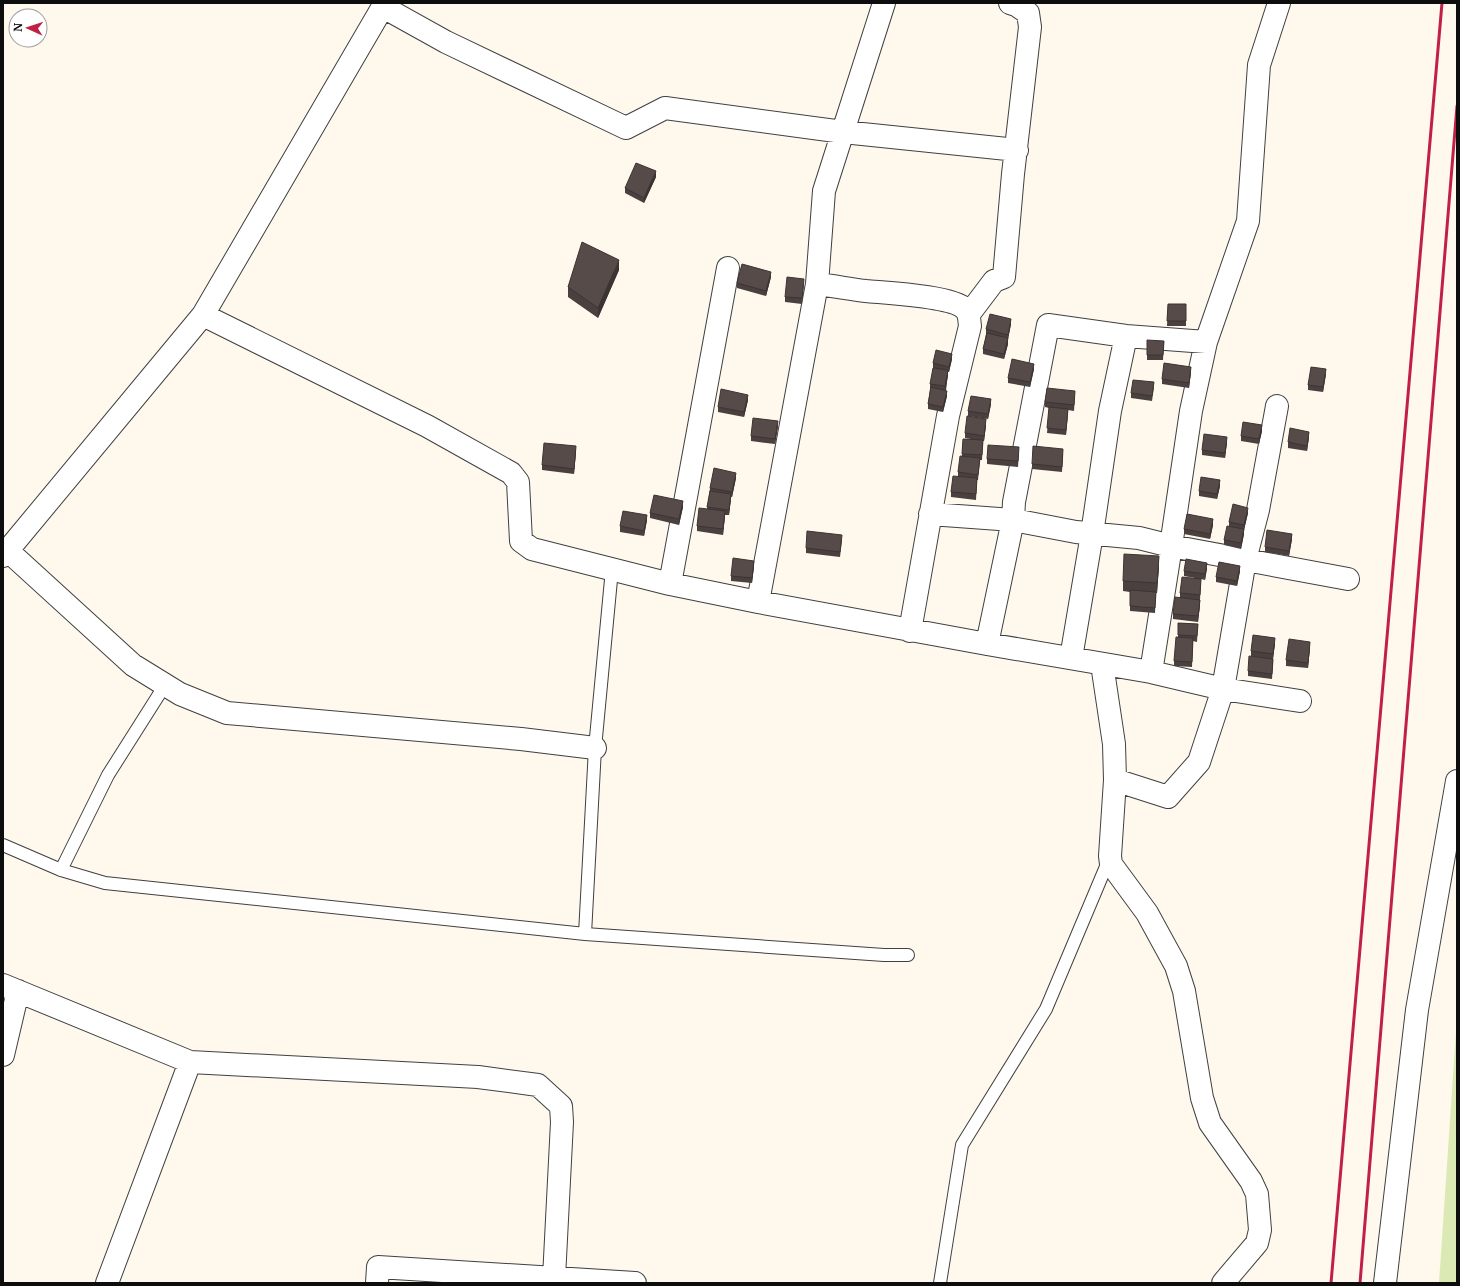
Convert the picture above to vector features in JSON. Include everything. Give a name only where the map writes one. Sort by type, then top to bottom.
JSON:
[{"type":"street","points":[[758,602],[817,284],[824,191],[884,3]]},
{"type":"street","points":[[969,314],[994,282],[1004,277],[1016,150],[1030,27],[1028,13],[1010,3]]},
{"type":"street","points":[[1151,672],[1191,411],[1206,342],[1248,221],[1259,65],[1279,3]]},
{"type":"street","points":[[595,748],[227,713],[180,694],[133,664],[5,553],[203,315],[384,5],[446,42],[626,128],[665,108],[843,132],[1016,150]]},
{"type":"street","points":[[670,584],[728,268]]},
{"type":"street","points":[[817,284],[865,291],[905,293],[953,303],[964,308],[969,314],[970,326],[948,416],[910,631]]},
{"type":"street","points":[[203,315],[427,426],[512,473],[518,482],[521,541],[532,549],[670,584],[758,602],[910,631],[1151,672],[1223,689],[1300,701]]},
{"type":"street","points":[[987,644],[1013,520],[1014,502],[1048,325],[1126,336],[1206,342]]},
{"type":"street","points":[[1071,658],[1092,534],[1110,411],[1126,336]]},
{"type":"street","points":[[1115,780],[1168,797],[1199,762],[1223,689],[1245,560],[1258,510],[1277,406]]},
{"type":"street","points":[[930,514],[1013,520],[1076,532],[1139,538],[1171,546],[1348,579]]},
{"type":"street","points":[[1102,664],[1114,744],[1115,780],[1110,856],[1111,864],[1147,913],[1176,966],[1184,991],[1202,1098],[1210,1123],[1251,1181],[1257,1194],[1260,1230],[1258,1243],[1224,1283]]},
{"type":"street","points":[[1385,1283],[1418,1010],[1457,781]]},
{"type":"street","points":[[3,1055],[10,988],[190,1062],[478,1077],[538,1085],[561,1106],[562,1122],[554,1278]]},
{"type":"street","points":[[107,1283],[190,1062]]},
{"type":"street","points":[[377,1283],[378,1267],[635,1283]]},
{"type":"lane","points":[[585,934],[595,748],[612,569]]},
{"type":"lane","points":[[61,870],[108,775],[165,685]]},
{"type":"lane","points":[[3,846],[61,870],[105,883],[585,934],[884,955],[908,955]]},
{"type":"lane","points":[[940,1283],[962,1145],[1046,1009],[1110,856]]},
{"type":"green space","points":[[1457,1017],[1457,1283],[1439,1283]]},
{"type":"building","points":[[636,163],[656,171],[644,198],[625,188]]},
{"type":"building","points":[[582,242],[619,260],[598,308],[568,287]]},
{"type":"building","points":[[742,264],[771,272],[766,291],[737,283]]},
{"type":"building","points":[[787,277],[804,279],[802,298],[785,297]]},
{"type":"building","points":[[1168,304],[1186,304],[1186,321],[1167,321]]},
{"type":"building","points":[[990,314],[1011,319],[1008,335],[986,329]]},
{"type":"building","points":[[987,333],[1008,338],[1004,354],[983,349]]},
{"type":"building","points":[[1147,340],[1164,341],[1163,355],[1147,355]]},
{"type":"building","points":[[936,350],[952,354],[949,367],[933,363]]},
{"type":"building","points":[[1012,359],[1034,364],[1030,382],[1008,378]]},
{"type":"building","points":[[1164,363],[1191,367],[1189,383],[1162,379]]},
{"type":"building","points":[[1311,367],[1326,369],[1323,387],[1308,385]]},
{"type":"building","points":[[933,368],[948,370],[945,386],[930,384]]},
{"type":"building","points":[[1133,380],[1154,382],[1152,396],[1131,393]]},
{"type":"building","points":[[931,387],[947,391],[943,407],[928,404]]},
{"type":"building","points":[[1047,388],[1075,391],[1074,405],[1045,402]]},
{"type":"building","points":[[721,389],[748,395],[744,412],[718,407]]},
{"type":"building","points":[[971,396],[991,399],[988,414],[968,411]]},
{"type":"building","points":[[1049,407],[1068,409],[1066,430],[1047,428]]},
{"type":"building","points":[[967,416],[986,419],[984,436],[965,433]]},
{"type":"building","points":[[753,418],[778,421],[775,439],[751,436]]},
{"type":"building","points":[[1243,422],[1262,425],[1259,439],[1241,436]]},
{"type":"building","points":[[1290,428],[1309,432],[1307,446],[1288,442]]},
{"type":"building","points":[[1204,434],[1227,437],[1225,453],[1202,450]]},
{"type":"building","points":[[963,439],[983,440],[982,455],[962,454]]},
{"type":"building","points":[[544,443],[576,446],[574,469],[542,465]]},
{"type":"building","points":[[988,445],[1019,447],[1018,461],[987,459]]},
{"type":"building","points":[[1033,446],[1063,449],[1062,467],[1032,464]]},
{"type":"building","points":[[960,456],[980,458],[978,475],[958,472]]},
{"type":"building","points":[[714,468],[736,473],[732,492],[710,488]]},
{"type":"building","points":[[953,476],[977,478],[976,494],[951,492]]},
{"type":"building","points":[[1201,477],[1220,480],[1217,494],[1199,491]]},
{"type":"building","points":[[710,491],[731,494],[729,510],[707,507]]},
{"type":"building","points":[[654,495],[683,501],[679,519],[650,513]]},
{"type":"building","points":[[1233,504],[1248,508],[1244,525],[1229,522]]},
{"type":"building","points":[[699,508],[725,511],[723,529],[697,526]]},
{"type":"building","points":[[623,511],[647,515],[644,531],[620,526]]},
{"type":"building","points":[[1187,514],[1213,519],[1210,534],[1184,529]]},
{"type":"building","points":[[1227,526],[1244,529],[1241,543],[1224,540]]},
{"type":"building","points":[[1267,530],[1292,534],[1289,551],[1265,547]]},
{"type":"building","points":[[807,531],[842,535],[840,552],[806,548]]},
{"type":"building","points":[[1124,554],[1159,556],[1157,583],[1123,581]]},
{"type":"building","points":[[733,558],[754,561],[752,578],[731,576]]},
{"type":"building","points":[[1186,559],[1207,563],[1205,574],[1184,571]]},
{"type":"building","points":[[1219,562],[1240,566],[1237,581],[1216,577]]},
{"type":"building","points":[[1182,577],[1201,579],[1200,595],[1180,593]]},
{"type":"building","points":[[1130,590],[1156,592],[1155,608],[1130,606]]},
{"type":"building","points":[[1175,597],[1200,600],[1198,616],[1173,614]]},
{"type":"building","points":[[1178,623],[1198,624],[1197,636],[1178,635]]},
{"type":"building","points":[[1253,635],[1275,638],[1273,654],[1251,651]]},
{"type":"building","points":[[1176,637],[1193,638],[1192,662],[1174,661]]},
{"type":"building","points":[[1289,639],[1310,642],[1308,663],[1286,660]]},
{"type":"building","points":[[1249,656],[1273,659],[1272,674],[1248,671]]},
{"type":"railway","points":[[1331,1283],[1442,3]]},
{"type":"railway","points":[[1360,1283],[1457,106]]}]
